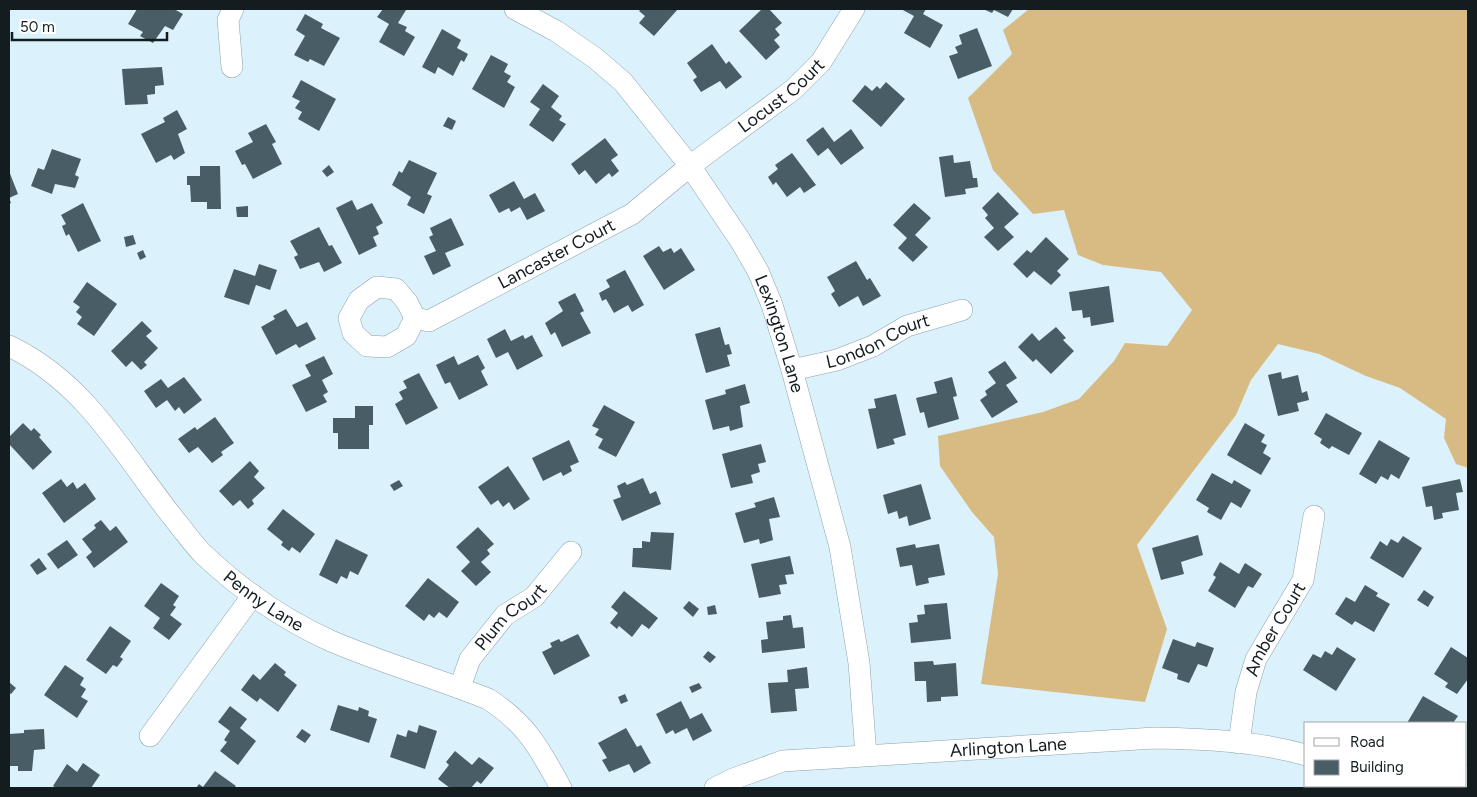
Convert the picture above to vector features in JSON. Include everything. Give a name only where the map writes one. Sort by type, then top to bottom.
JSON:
[{"type":"street","points":[[232,67],[228,20],[234,9]]},
{"type":"street","name":"Lexington Lane","points":[[515,9],[564,37],[595,58],[624,82],[690,166],[740,240],[758,271],[772,305],[792,370],[840,547],[853,614],[866,755]]},
{"type":"street","name":"Locust Court","points":[[690,166],[794,89],[821,62],[854,9]]},
{"type":"street","name":"Lancaster Court","points":[[415,318],[429,321],[632,214],[690,166]]},
{"type":"street","name":"London Court","points":[[792,370],[837,360],[873,346],[906,326],[962,310]]},
{"type":"street","name":"Penny Lane","points":[[9,346],[32,357],[63,381],[89,405],[161,503],[202,552],[238,586],[300,625],[332,641],[488,699],[510,713],[529,734],[561,788]]},
{"type":"street","name":"Amber Court","points":[[1239,743],[1246,692],[1256,659],[1303,580],[1314,516]]},
{"type":"street","name":"Plum Court","points":[[460,687],[470,659],[505,615],[534,597],[571,552]]},
{"type":"street","points":[[150,736],[253,595]]},
{"type":"street","name":"Arlington Lane","points":[[715,788],[733,779],[783,761],[1155,738],[1202,738],[1304,755]]},
{"type":"shaded area","points":[[1029,9],[1468,9],[1468,468],[1456,464],[1444,438],[1446,419],[1400,388],[1366,376],[1319,354],[1278,344],[1251,380],[1236,415],[1137,545],[1167,629],[1145,702],[981,684],[998,574],[994,537],[972,512],[940,466],[938,436],[1043,412],[1079,399],[1114,361],[1125,343],[1167,346],[1192,310],[1161,272],[1103,265],[1078,255],[1064,210],[1033,214],[993,170],[968,98],[1012,54],[1003,30]]},
{"type":"building","points":[[137,9],[174,9],[183,14],[173,30],[165,26],[153,43],[140,36],[143,32],[128,24]]},
{"type":"building","points":[[383,9],[406,10],[398,23],[407,27],[405,31],[415,37],[404,56],[379,42],[389,24],[377,17]]},
{"type":"building","points":[[641,9],[678,9],[654,36],[639,23],[645,16],[639,11]]},
{"type":"building","points":[[762,9],[769,9],[782,23],[775,29],[780,35],[774,40],[780,47],[766,60],[739,31]]},
{"type":"building","points":[[901,9],[926,9],[923,14],[943,25],[930,48],[904,33],[914,16]]},
{"type":"building","points":[[983,9],[1013,9],[1008,17],[994,10],[992,13]]},
{"type":"building","points":[[305,14],[323,24],[321,28],[340,38],[324,66],[310,59],[308,62],[294,55],[305,36],[296,30]]},
{"type":"building","points":[[977,28],[992,66],[958,79],[949,56],[958,53],[955,47],[962,44],[959,35]]},
{"type":"building","points":[[442,29],[461,40],[457,48],[468,54],[464,62],[461,60],[453,76],[438,67],[435,74],[422,67]]},
{"type":"building","points":[[712,44],[726,64],[729,61],[742,77],[726,89],[720,81],[701,92],[693,80],[697,77],[687,63]]},
{"type":"building","points":[[491,55],[508,64],[504,72],[511,76],[507,82],[515,87],[504,108],[472,89]]},
{"type":"building","points":[[162,67],[164,85],[155,86],[155,94],[147,95],[148,104],[125,105],[122,69]]},
{"type":"building","points":[[301,80],[336,99],[319,131],[298,119],[302,112],[295,108],[300,101],[292,97]]},
{"type":"building","points":[[886,82],[905,99],[881,127],[852,101],[865,85],[872,91],[877,86],[880,89]]},
{"type":"building","points":[[543,84],[559,96],[551,107],[562,116],[559,120],[566,124],[553,142],[529,125],[540,109],[530,102]]},
{"type":"building","points":[[177,110],[187,129],[178,134],[185,153],[174,160],[171,155],[156,163],[141,134],[165,122],[163,118]]},
{"type":"building","points":[[448,117],[456,121],[452,130],[443,126]]},
{"type":"building","points":[[266,124],[276,142],[272,144],[282,164],[253,179],[245,164],[242,165],[235,151],[253,142],[248,133]]},
{"type":"building","points":[[823,127],[834,142],[851,129],[864,148],[841,165],[828,148],[818,156],[806,140]]},
{"type":"building","points":[[605,138],[618,155],[611,160],[619,171],[612,177],[609,173],[596,184],[585,170],[579,175],[571,164]]},
{"type":"building","points":[[52,149],[81,159],[75,175],[79,177],[75,188],[55,184],[52,194],[31,186],[38,168],[44,170]]},
{"type":"building","points":[[792,153],[816,185],[804,193],[800,187],[787,197],[776,182],[773,185],[768,177],[778,169],[775,165]]},
{"type":"building","points":[[953,155],[954,163],[970,161],[973,178],[977,178],[978,187],[965,189],[966,194],[945,197],[939,157]]},
{"type":"building","points":[[409,160],[437,173],[427,194],[432,196],[424,214],[407,205],[411,197],[392,185],[399,171],[402,173]]},
{"type":"building","points":[[329,165],[334,172],[327,177],[322,171]]},
{"type":"building","points":[[200,166],[220,166],[221,209],[207,209],[207,202],[191,202],[190,185],[187,185],[187,176],[200,176]]},
{"type":"building","points":[[9,171],[18,194],[9,198]]},
{"type":"building","points":[[514,181],[524,199],[535,193],[545,211],[527,220],[520,207],[511,212],[509,208],[499,213],[489,195]]},
{"type":"building","points":[[998,192],[1019,214],[1004,227],[1014,237],[998,251],[984,237],[994,228],[985,218],[988,215],[982,208]]},
{"type":"building","points":[[352,200],[357,210],[372,203],[383,223],[376,227],[379,234],[373,237],[377,246],[359,255],[336,208]]},
{"type":"building","points":[[83,203],[101,241],[78,252],[69,234],[66,236],[62,226],[66,224],[61,215]]},
{"type":"building","points":[[914,203],[931,218],[915,235],[928,247],[913,262],[898,248],[907,238],[893,225]]},
{"type":"building","points":[[248,206],[248,217],[237,217],[236,207]]},
{"type":"building","points":[[451,218],[464,245],[445,253],[451,266],[433,275],[424,256],[436,251],[429,237],[433,235],[430,228]]},
{"type":"building","points":[[319,227],[329,246],[332,245],[342,263],[324,272],[319,262],[300,269],[294,257],[298,255],[290,241]]},
{"type":"building","points":[[133,235],[136,244],[126,247],[124,237]]},
{"type":"building","points":[[1046,237],[1069,259],[1057,271],[1061,275],[1051,285],[1034,271],[1027,278],[1013,264],[1027,250],[1031,253]]},
{"type":"building","points":[[659,246],[663,252],[671,248],[674,253],[681,248],[695,270],[664,290],[643,256]]},
{"type":"building","points":[[143,250],[146,257],[140,260],[137,253]]},
{"type":"building","points":[[856,261],[867,280],[870,278],[881,296],[863,306],[858,296],[839,307],[831,294],[835,291],[827,277]]},
{"type":"building","points":[[259,264],[277,270],[270,290],[256,285],[249,305],[224,297],[234,269],[255,276]]},
{"type":"building","points":[[625,270],[644,305],[632,312],[628,305],[614,313],[606,299],[602,301],[599,293],[610,287],[606,280]]},
{"type":"building","points":[[87,282],[117,304],[94,336],[77,324],[82,317],[76,312],[80,307],[73,302]]},
{"type":"building","points":[[1109,286],[1114,322],[1091,326],[1090,317],[1083,318],[1082,310],[1072,311],[1069,292]]},
{"type":"building","points":[[575,293],[584,311],[580,313],[591,333],[562,347],[555,332],[551,335],[545,323],[563,311],[558,302]]},
{"type":"building","points":[[286,309],[297,327],[307,322],[316,339],[299,348],[296,344],[276,355],[261,327],[275,319],[273,316]]},
{"type":"building","points":[[142,321],[152,331],[146,336],[158,348],[144,362],[147,365],[141,370],[132,361],[126,367],[111,351]]},
{"type":"building","points":[[720,327],[725,345],[729,344],[732,354],[727,355],[730,366],[706,373],[695,334]]},
{"type":"building","points":[[1056,327],[1066,338],[1063,340],[1074,351],[1051,374],[1036,359],[1033,362],[1018,347],[1032,333],[1039,341]]},
{"type":"building","points":[[505,329],[511,341],[523,335],[525,339],[532,335],[543,356],[517,370],[508,352],[496,358],[487,339]]},
{"type":"building","points":[[478,355],[485,368],[481,371],[488,385],[459,400],[450,382],[445,384],[436,365],[454,356],[458,365]]},
{"type":"building","points":[[324,356],[333,374],[322,380],[328,392],[323,395],[327,402],[306,412],[292,385],[311,376],[305,365]]},
{"type":"building","points":[[1005,361],[1017,378],[1006,385],[1018,402],[992,418],[980,400],[987,395],[985,391],[996,383],[988,372]]},
{"type":"building","points":[[1281,372],[1282,379],[1298,375],[1302,393],[1307,391],[1309,400],[1297,403],[1299,411],[1278,416],[1268,375]]},
{"type":"building","points":[[419,373],[438,408],[406,425],[395,404],[403,399],[399,392],[407,388],[403,381]]},
{"type":"building","points":[[184,377],[202,400],[184,414],[179,407],[175,411],[167,400],[156,408],[144,391],[161,379],[168,388]]},
{"type":"building","points":[[952,377],[957,396],[953,397],[959,419],[928,428],[924,412],[920,413],[916,398],[937,393],[934,382]]},
{"type":"building","points":[[745,384],[750,403],[740,406],[743,427],[730,431],[729,426],[713,430],[705,400],[726,394],[725,390]]},
{"type":"building","points":[[896,394],[906,435],[893,439],[895,444],[877,449],[868,409],[876,408],[874,399]]},
{"type":"building","points":[[604,405],[635,422],[616,457],[598,448],[603,439],[595,435],[599,429],[592,426]]},
{"type":"building","points":[[355,406],[373,406],[373,425],[369,425],[369,449],[338,449],[338,433],[333,433],[333,418],[355,418]]},
{"type":"building","points":[[1326,413],[1362,433],[1349,455],[1332,446],[1329,449],[1320,443],[1322,439],[1314,434]]},
{"type":"building","points":[[215,417],[234,443],[221,452],[223,455],[212,463],[198,447],[189,453],[178,439],[195,427],[197,430]]},
{"type":"building","points":[[23,423],[31,431],[34,428],[41,435],[39,437],[52,452],[33,470],[9,444],[9,437]]},
{"type":"building","points":[[1245,423],[1265,435],[1261,442],[1267,445],[1263,453],[1271,458],[1261,475],[1227,455]]},
{"type":"building","points":[[569,440],[579,462],[570,466],[572,471],[563,476],[561,472],[543,481],[532,458]]},
{"type":"building","points":[[1379,440],[1410,458],[1399,479],[1391,474],[1388,480],[1381,476],[1376,484],[1359,474]]},
{"type":"building","points":[[761,444],[766,462],[758,464],[760,472],[751,475],[753,483],[731,488],[722,454]]},
{"type":"building","points":[[250,461],[259,471],[254,477],[265,488],[252,500],[254,504],[248,509],[240,500],[233,506],[219,491]]},
{"type":"building","points":[[508,466],[530,499],[514,510],[509,502],[503,507],[498,500],[491,505],[478,487]]},
{"type":"building","points":[[1212,473],[1232,484],[1234,480],[1251,490],[1241,508],[1231,502],[1221,520],[1207,512],[1209,508],[1196,500]]},
{"type":"building","points":[[643,478],[650,494],[656,491],[661,504],[622,521],[613,500],[621,497],[617,486],[625,482],[627,485]]},
{"type":"building","points":[[61,479],[67,487],[73,482],[77,489],[85,483],[96,499],[64,523],[42,493]]},
{"type":"building","points":[[1460,479],[1463,492],[1456,493],[1459,510],[1442,513],[1443,518],[1434,520],[1432,506],[1426,507],[1422,487]]},
{"type":"building","points":[[399,480],[403,486],[394,491],[390,485]]},
{"type":"building","points":[[921,484],[931,519],[909,526],[907,516],[899,519],[897,511],[888,514],[883,495]]},
{"type":"building","points":[[774,497],[780,517],[769,519],[773,540],[760,544],[759,539],[744,543],[735,513],[756,507],[754,503]]},
{"type":"building","points":[[283,509],[315,534],[300,553],[292,547],[289,551],[281,545],[283,542],[267,529]]},
{"type":"building","points":[[101,520],[110,531],[116,526],[128,542],[94,568],[86,557],[92,552],[82,539],[96,528],[94,525]]},
{"type":"building","points":[[478,527],[494,544],[487,550],[490,554],[481,562],[491,572],[476,586],[461,571],[470,562],[456,547]]},
{"type":"building","points":[[651,532],[674,533],[671,570],[632,567],[633,548],[642,548],[642,541],[650,542]]},
{"type":"building","points":[[1198,535],[1203,555],[1181,562],[1184,574],[1161,580],[1152,548]]},
{"type":"building","points":[[1403,536],[1422,548],[1403,578],[1370,558],[1380,541],[1387,546],[1391,539],[1398,543]]},
{"type":"building","points":[[336,539],[368,555],[358,575],[350,571],[347,579],[341,576],[337,584],[319,575]]},
{"type":"building","points":[[67,540],[78,555],[58,569],[47,554]]},
{"type":"building","points":[[915,544],[916,548],[939,544],[945,575],[928,578],[929,583],[916,586],[912,565],[900,567],[896,548]]},
{"type":"building","points":[[790,556],[794,574],[785,575],[787,584],[779,585],[781,594],[759,598],[751,564]]},
{"type":"building","points":[[39,558],[47,569],[37,575],[30,565]]},
{"type":"building","points":[[1220,562],[1239,574],[1245,563],[1262,574],[1253,588],[1248,586],[1235,608],[1208,591],[1216,577],[1213,575]]},
{"type":"building","points":[[428,578],[459,602],[447,618],[439,612],[434,618],[429,614],[424,621],[405,606]]},
{"type":"building","points":[[161,583],[179,596],[173,605],[176,607],[170,615],[182,624],[169,640],[153,628],[160,618],[144,606]]},
{"type":"building","points":[[1365,585],[1378,593],[1376,596],[1390,604],[1374,632],[1355,621],[1352,625],[1335,614],[1346,597],[1355,602]]},
{"type":"building","points":[[1424,590],[1434,597],[1428,607],[1417,600]]},
{"type":"building","points":[[624,591],[658,618],[649,629],[642,624],[632,637],[619,626],[617,629],[610,623],[618,613],[611,607]]},
{"type":"building","points":[[689,601],[699,609],[693,617],[683,608]]},
{"type":"building","points":[[947,603],[951,639],[911,643],[909,623],[918,622],[917,615],[925,614],[924,605]]},
{"type":"building","points":[[715,605],[717,614],[708,615],[707,607]]},
{"type":"building","points":[[791,615],[793,628],[803,627],[805,648],[762,653],[761,640],[768,639],[766,622],[783,620],[783,616]]},
{"type":"building","points":[[110,626],[131,641],[120,657],[123,659],[117,667],[113,665],[106,674],[86,660]]},
{"type":"building","points":[[578,634],[590,656],[554,675],[542,652],[552,647],[550,643],[559,639],[561,642]]},
{"type":"building","points":[[1173,639],[1195,647],[1197,642],[1214,648],[1207,667],[1198,664],[1189,683],[1177,679],[1178,674],[1162,668]]},
{"type":"building","points":[[1337,647],[1356,659],[1336,691],[1303,670],[1313,654],[1321,658],[1325,651],[1332,655]]},
{"type":"building","points":[[1451,647],[1468,658],[1468,679],[1457,694],[1445,687],[1448,683],[1434,674]]},
{"type":"building","points":[[708,651],[716,657],[710,663],[703,657]]},
{"type":"building","points":[[933,661],[934,665],[956,663],[958,696],[941,697],[941,701],[927,702],[926,681],[915,681],[914,662]]},
{"type":"building","points":[[275,663],[286,672],[284,675],[297,685],[278,712],[260,698],[257,702],[241,690],[253,674],[260,680]]},
{"type":"building","points":[[65,665],[84,678],[80,685],[86,689],[81,697],[88,701],[77,718],[44,695]]},
{"type":"building","points":[[807,667],[809,688],[795,689],[797,711],[771,713],[768,683],[788,682],[787,670]]},
{"type":"building","points":[[9,682],[16,688],[11,694],[9,693]]},
{"type":"building","points":[[699,683],[702,688],[692,693],[689,687]]},
{"type":"building","points":[[625,694],[628,701],[621,704],[618,697]]},
{"type":"building","points":[[1423,696],[1458,716],[1454,722],[1408,722]]},
{"type":"building","points":[[681,701],[690,719],[702,713],[712,731],[693,741],[687,728],[675,734],[673,730],[666,734],[656,714]]},
{"type":"building","points":[[338,705],[358,711],[359,707],[369,711],[368,716],[377,719],[369,743],[330,730]]},
{"type":"building","points":[[230,706],[247,719],[240,728],[256,741],[238,765],[220,751],[227,742],[224,740],[230,731],[218,722]]},
{"type":"building","points":[[419,725],[437,731],[425,769],[390,757],[397,734],[406,737],[408,730],[417,733]]},
{"type":"building","points":[[626,728],[637,747],[641,745],[651,763],[634,773],[629,764],[609,772],[602,760],[607,758],[598,743]]},
{"type":"building","points":[[44,729],[45,749],[34,750],[32,771],[18,771],[18,766],[9,766],[9,734],[24,733],[24,730]]},
{"type":"building","points":[[302,729],[311,735],[305,743],[296,737]]},
{"type":"building","points":[[455,751],[472,765],[479,757],[494,768],[481,784],[477,781],[471,788],[450,788],[438,779],[449,765],[446,762]]},
{"type":"building","points":[[83,763],[100,775],[91,788],[56,788],[53,786],[67,764],[77,772]]},
{"type":"building","points":[[215,771],[236,786],[234,788],[196,788],[199,784],[203,787]]}]
